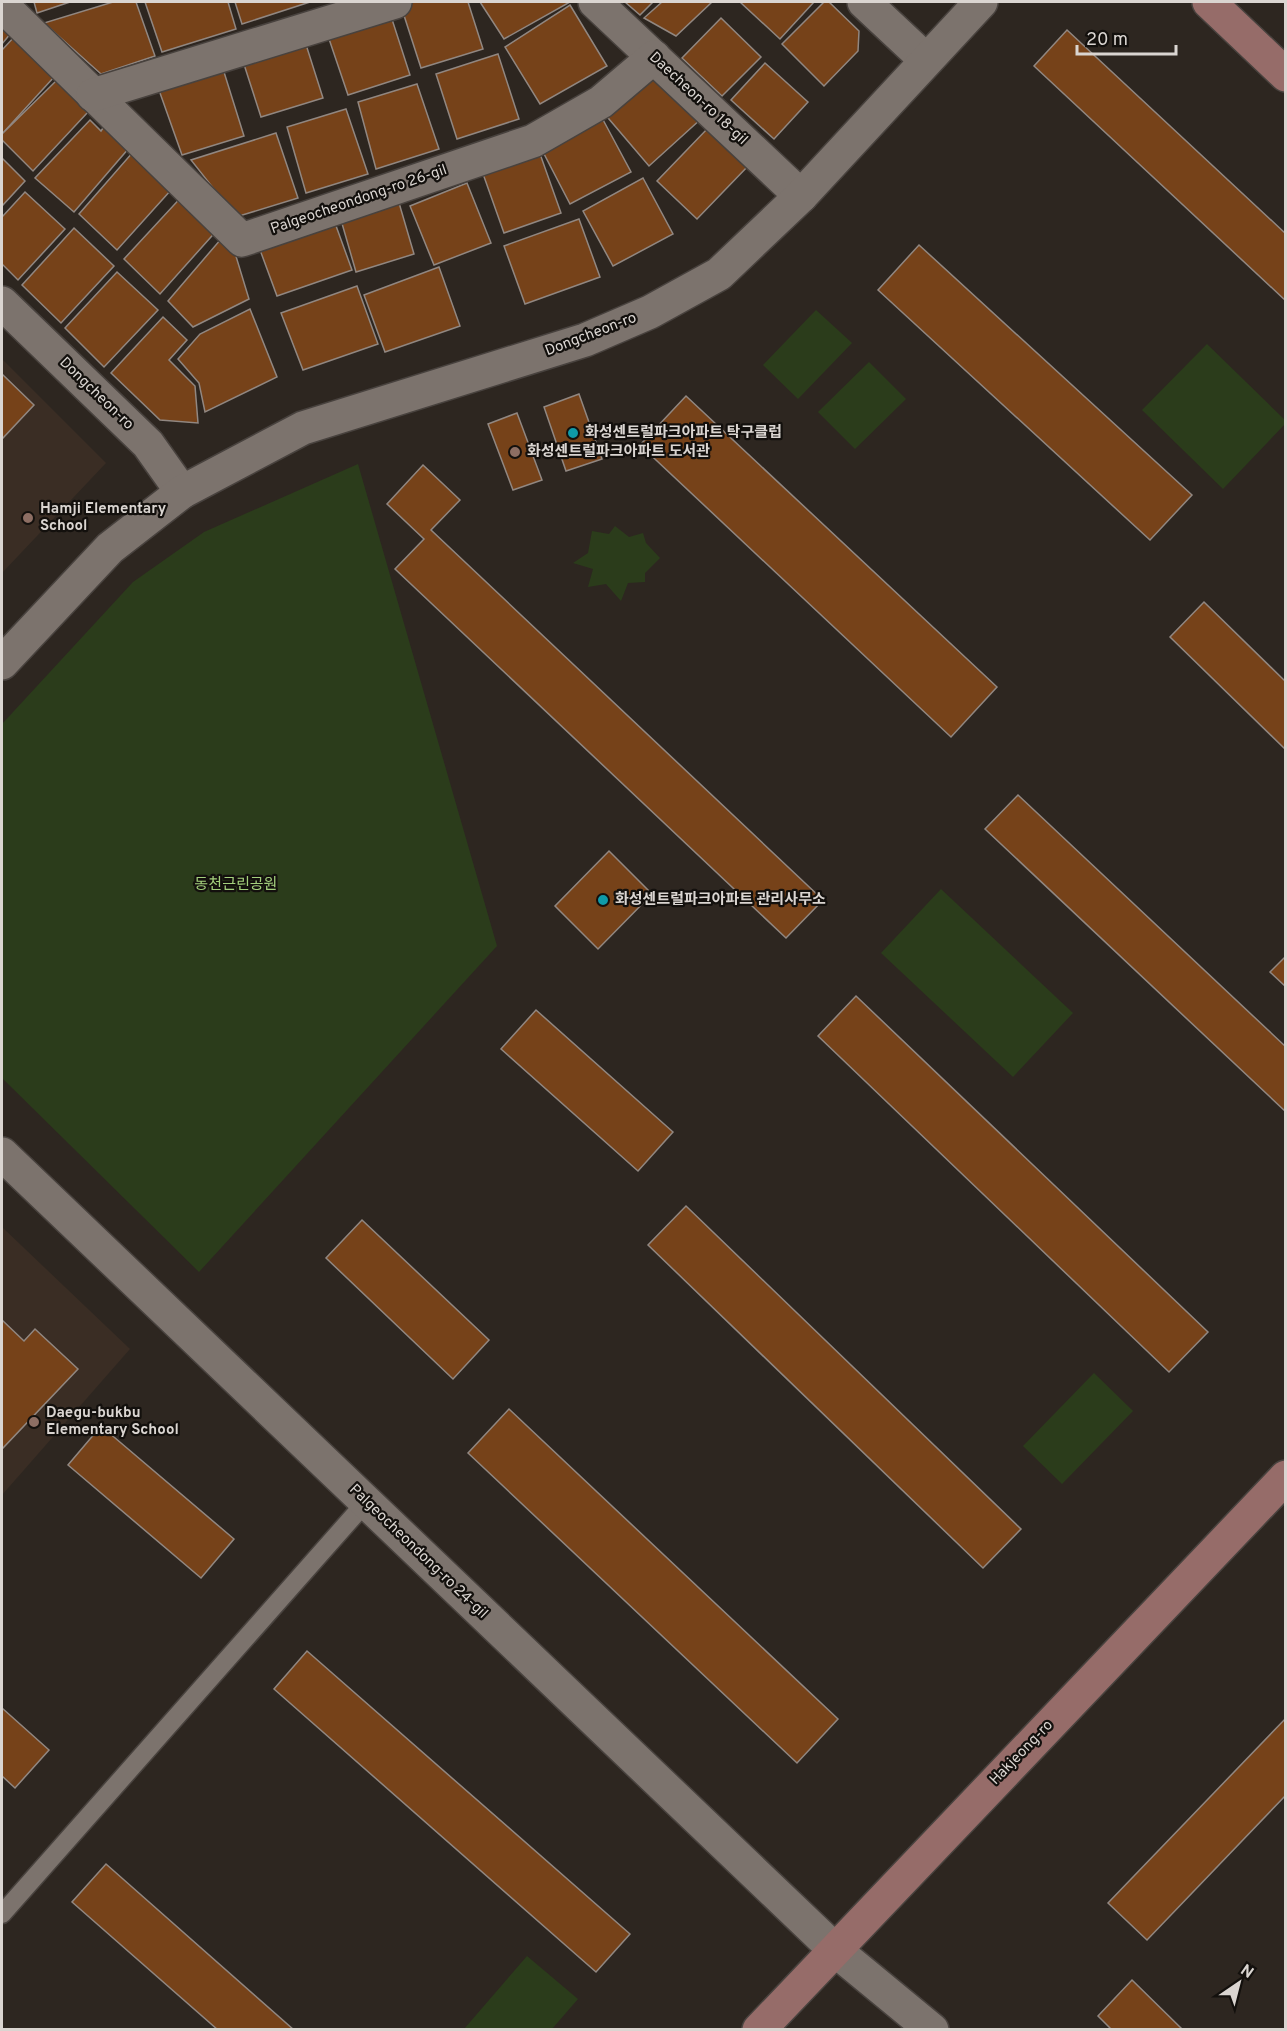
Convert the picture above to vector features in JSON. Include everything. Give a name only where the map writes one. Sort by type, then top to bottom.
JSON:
[{"type":"main road","points":[[1209,2],[1286,75]]},
{"type":"main road","name":"Hakjeong-ro","points":[[759,2030],[1286,1477]]},
{"type":"street","points":[[93,94],[395,2]]},
{"type":"street","name":"Daecheon-ro 18-gil","points":[[595,2],[801,196]]},
{"type":"street","points":[[864,2],[926,60]]},
{"type":"street","name":"Dongcheon-ro","points":[[2,663],[110,548],[182,492],[303,429],[585,340],[650,312],[718,274],[801,196],[981,2]]},
{"type":"street","name":"Palgeocheondong-ro 26-gil","points":[[2,5],[242,240],[533,141],[601,102],[654,57]]},
{"type":"street","name":"Dongcheon-ro","points":[[2,303],[148,444],[182,492]]},
{"type":"street","name":"Palgeocheondong-ro 24-gil","points":[[2,1154],[835,1950],[932,2030]]},
{"type":"lane","points":[[2,1914],[366,1502]]},
{"type":"shaded area","name":"Hamji Elementary School","points":[[2,359],[106,463],[2,573]]},
{"type":"shaded area","name":"Daegu-bukbu Elementary School","points":[[2,1227],[130,1349],[2,1495]]},
{"type":"green space","points":[[816,310],[852,343],[798,399],[763,365]]},
{"type":"green space","points":[[1207,344],[1285,420],[1285,424],[1223,489],[1142,410]]},
{"type":"green space","points":[[869,362],[906,399],[855,449],[818,412]]},
{"type":"green space","name":"동천근린공원","points":[[358,464],[497,946],[199,1272],[2,1078],[2,724],[133,582],[204,532]]},
{"type":"green space","points":[[615,526],[629,537],[643,533],[646,543],[660,558],[645,573],[645,582],[628,583],[621,601],[606,584],[588,587],[593,569],[573,563],[588,553],[592,531],[609,534]]},
{"type":"green space","points":[[941,889],[1073,1013],[1013,1077],[881,953]]},
{"type":"green space","points":[[1094,1373],[1133,1411],[1062,1484],[1023,1446]]},
{"type":"green space","points":[[527,1956],[578,1999],[552,2029],[464,2029]]},
{"type":"building","points":[[34,2],[70,2],[37,13]]},
{"type":"building","points":[[113,2],[136,2],[155,56],[101,74],[44,23]]},
{"type":"building","points":[[145,2],[228,2],[236,29],[162,52]]},
{"type":"building","points":[[235,2],[310,2],[242,24]]},
{"type":"building","points":[[468,2],[483,49],[421,68],[400,3]]},
{"type":"building","points":[[480,2],[570,2],[504,39]]},
{"type":"building","points":[[625,2],[653,2],[640,15]]},
{"type":"building","points":[[662,2],[712,2],[676,36],[644,18]]},
{"type":"building","points":[[740,2],[814,2],[780,39]]},
{"type":"building","points":[[824,2],[829,2],[859,31],[858,51],[824,86],[782,44]]},
{"type":"building","points":[[570,5],[607,66],[540,104],[505,47]]},
{"type":"building","points":[[389,10],[410,75],[348,95],[326,30]]},
{"type":"building","points":[[721,18],[761,57],[722,96],[682,58]]},
{"type":"building","points":[[2,25],[11,33],[2,44]]},
{"type":"building","points":[[1067,30],[1286,234],[1286,301],[1034,66]]},
{"type":"building","points":[[302,32],[323,98],[261,117],[240,52]]},
{"type":"building","points":[[15,36],[54,77],[2,134],[2,50]]},
{"type":"building","points":[[498,54],[519,119],[457,139],[436,74]]},
{"type":"building","points":[[219,56],[244,136],[182,155],[154,76]]},
{"type":"building","points":[[765,63],[808,102],[774,139],[731,100]]},
{"type":"building","points":[[656,68],[702,118],[649,166],[603,112]]},
{"type":"building","points":[[58,79],[88,112],[33,171],[2,140],[2,134]]},
{"type":"building","points":[[417,84],[439,149],[376,169],[358,102]]},
{"type":"building","points":[[346,109],[368,174],[306,193],[287,127]]},
{"type":"building","points":[[601,116],[631,172],[570,204],[541,148]]},
{"type":"building","points":[[90,120],[101,131],[105,125],[129,148],[74,212],[35,178]]},
{"type":"building","points":[[709,127],[749,165],[697,219],[657,181]]},
{"type":"building","points":[[276,133],[298,198],[236,217],[191,160]]},
{"type":"building","points":[[539,151],[561,213],[504,233],[482,171]]},
{"type":"building","points":[[133,152],[171,190],[117,250],[79,214]]},
{"type":"building","points":[[2,158],[25,181],[2,206]]},
{"type":"building","points":[[643,178],[673,234],[613,266],[583,211]]},
{"type":"building","points":[[467,183],[491,243],[434,265],[410,206]]},
{"type":"building","points":[[25,192],[65,229],[18,280],[2,264],[2,217]]},
{"type":"building","points":[[185,193],[219,228],[160,294],[124,259]]},
{"type":"building","points":[[397,196],[414,254],[356,272],[339,213]]},
{"type":"building","points":[[331,212],[352,270],[277,296],[256,239]]},
{"type":"building","points":[[579,219],[600,277],[525,304],[504,246]]},
{"type":"building","points":[[74,228],[114,266],[61,323],[22,285]]},
{"type":"building","points":[[221,239],[235,253],[249,299],[193,327],[168,301]]},
{"type":"building","points":[[919,245],[1192,495],[1150,540],[878,290]]},
{"type":"building","points":[[439,267],[460,326],[385,352],[364,295]]},
{"type":"building","points":[[117,272],[158,310],[104,367],[65,328]]},
{"type":"building","points":[[357,286],[378,344],[303,370],[281,313]]},
{"type":"building","points":[[250,309],[277,377],[205,412],[199,383],[178,359],[200,334]]},
{"type":"building","points":[[163,317],[187,340],[169,360],[195,386],[198,423],[160,420],[111,373]]},
{"type":"building","points":[[2,374],[34,405],[2,439]]},
{"type":"building","name":"화성센트럴파크아파트 탁구클럽","points":[[579,394],[602,459],[566,471],[544,407]]},
{"type":"building","points":[[686,396],[997,687],[951,737],[640,445]]},
{"type":"building","name":"화성센트럴파크아파트 도서관","points":[[517,413],[542,480],[513,490],[488,424]]},
{"type":"building","points":[[423,465],[460,500],[431,530],[823,900],[786,938],[395,569],[424,539],[387,504]]},
{"type":"building","points":[[1204,602],[1286,682],[1286,750],[1170,637]]},
{"type":"building","points":[[1018,795],[1286,1047],[1286,1112],[985,829]]},
{"type":"building","name":"화성센트럴파크아파트 관리사무소","points":[[609,851],[652,894],[598,949],[555,906]]},
{"type":"building","points":[[1286,956],[1286,987],[1270,972]]},
{"type":"building","points":[[856,996],[1208,1332],[1169,1372],[818,1036]]},
{"type":"building","points":[[536,1010],[673,1132],[638,1171],[501,1049]]},
{"type":"building","points":[[686,1206],[1021,1529],[983,1568],[648,1245]]},
{"type":"building","points":[[362,1220],[489,1340],[453,1379],[326,1258]]},
{"type":"building","points":[[2,1320],[24,1341],[35,1329],[78,1369],[2,1449]]},
{"type":"building","points":[[509,1409],[838,1719],[797,1763],[468,1453]]},
{"type":"building","points":[[101,1426],[234,1539],[201,1578],[68,1465]]},
{"type":"building","points":[[307,1651],[630,1934],[596,1972],[274,1689]]},
{"type":"building","points":[[2,1708],[49,1750],[15,1788],[2,1776]]},
{"type":"building","points":[[1286,1718],[1286,1795],[1147,1940],[1108,1903]]},
{"type":"building","points":[[106,1864],[294,2030],[218,2030],[72,1902]]},
{"type":"building","points":[[1132,1980],[1183,2030],[1112,2030],[1098,2016]]},
{"type":"place","name":"화성센트럴파크아파트 탁구클럽","points":[[573,433]]},
{"type":"place","name":"화성센트럴파크아파트 도서관","points":[[515,452]]},
{"type":"place","name":"Hamji Elementary School","points":[[28,518]]},
{"type":"place","name":"화성센트럴파크아파트 관리사무소","points":[[603,900]]},
{"type":"place","name":"Daegu-bukbu Elementary School","points":[[34,1422]]}]
